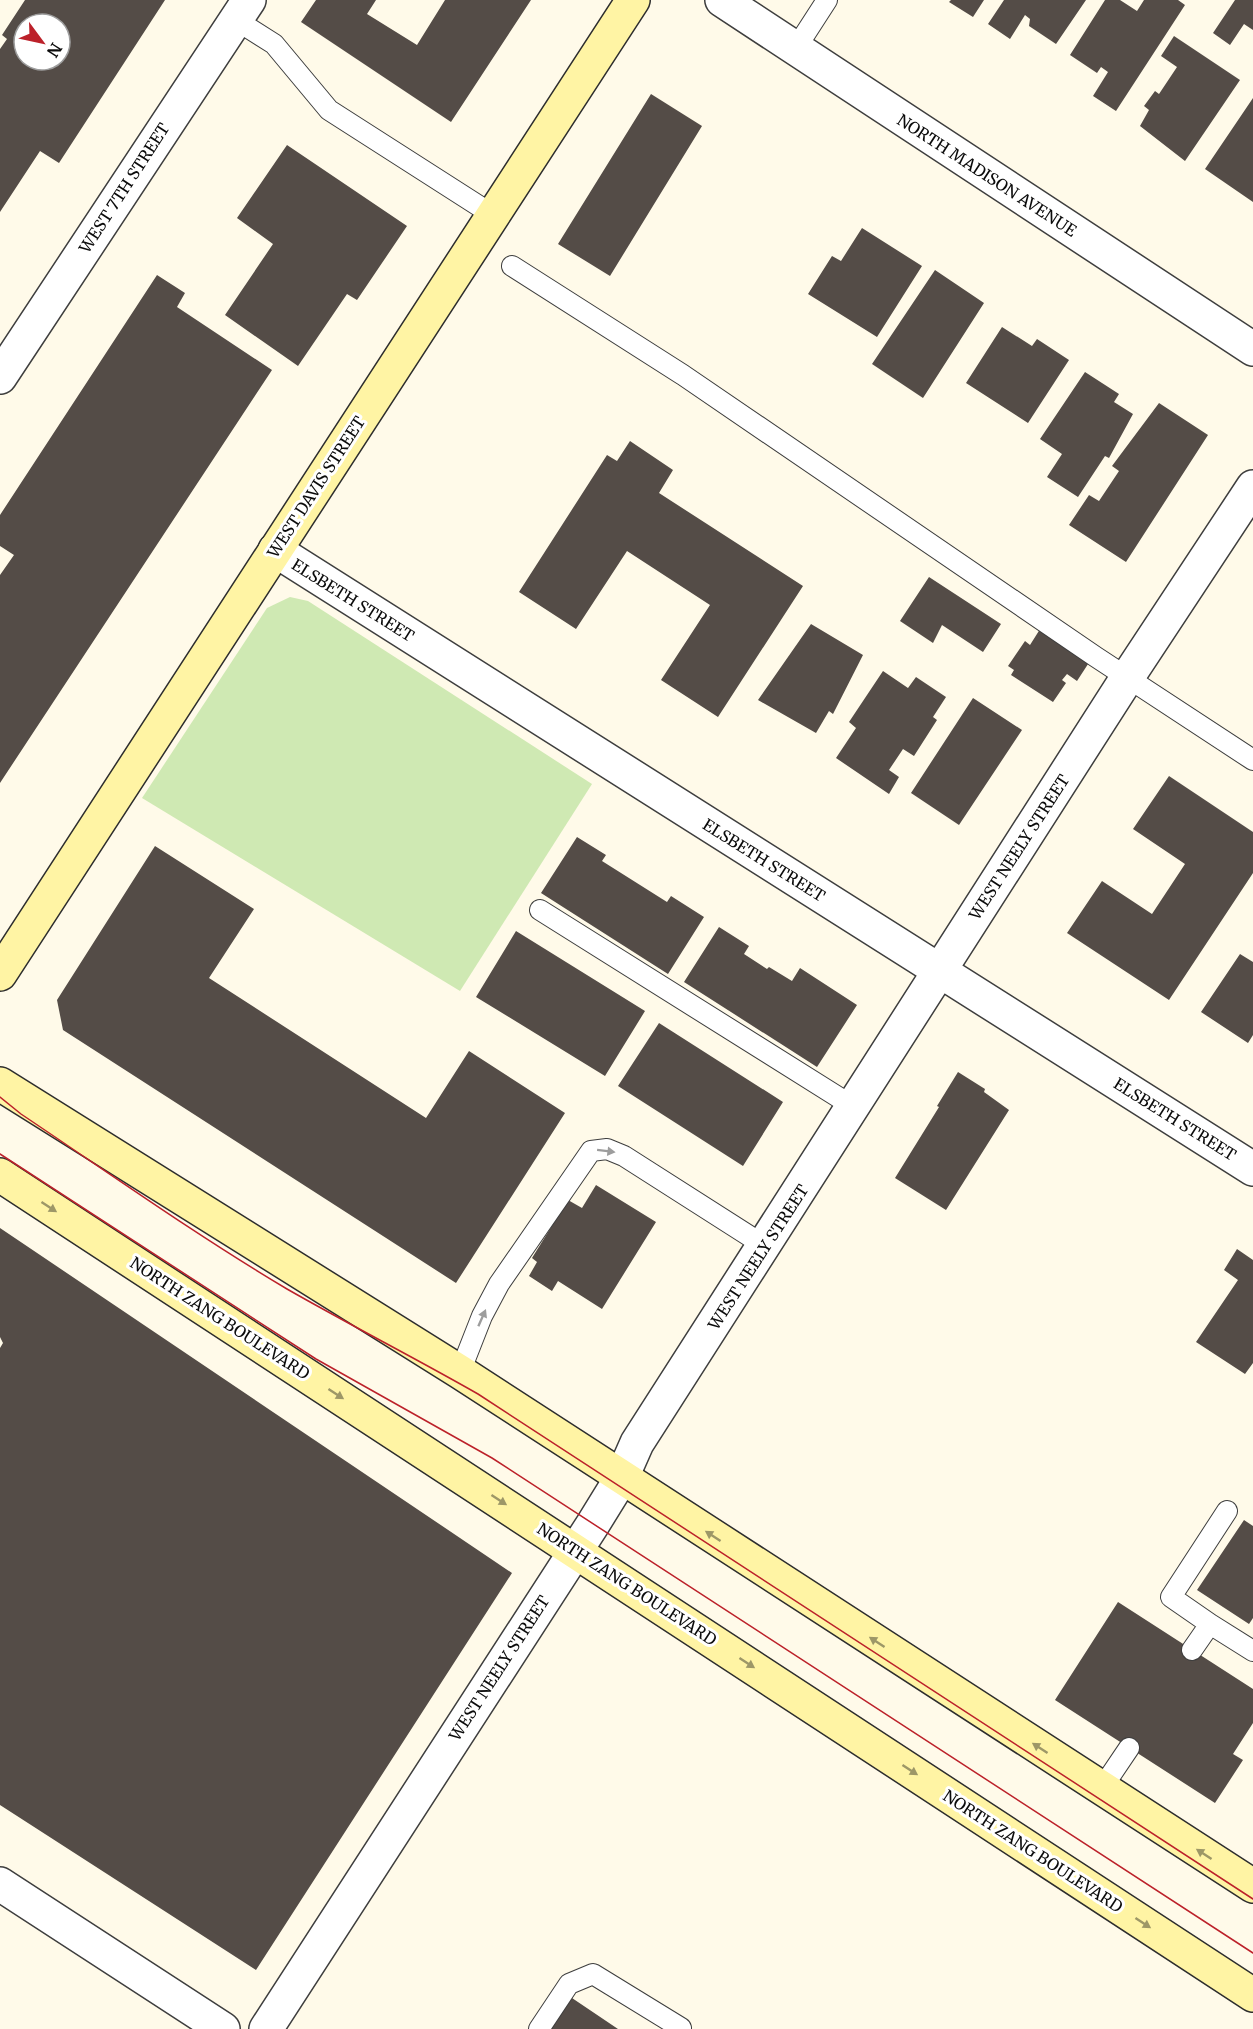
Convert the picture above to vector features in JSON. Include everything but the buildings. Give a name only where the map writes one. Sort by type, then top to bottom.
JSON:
[{"type":"main road","name":"WEST DAVIS STREET","points":[[0,974],[493,215],[625,3]]},
{"type":"main road","points":[[0,1084],[460,1372],[1253,1886]]},
{"type":"main road","name":"NORTH ZANG BOULEVARD","points":[[0,1175],[1253,1995]]},
{"type":"street","name":"NORTH MADISON AVENUE","points":[[722,0],[1253,349]]},
{"type":"street","name":"WEST 7TH STREET","points":[[0,377],[242,10]]},
{"type":"street","name":"WEST NEELY STREET","points":[[266,2029],[622,1477],[638,1443],[1127,678],[1253,487]]},
{"type":"street","name":"ELSBETH STREET","points":[[275,550],[1253,1169]]},
{"type":"street","points":[[0,1884],[223,2029]]},
{"type":"lane","points":[[796,48],[827,0]]},
{"type":"lane","points":[[242,10],[274,44],[329,110],[493,215]]},
{"type":"lane","points":[[512,266],[683,375],[1127,678],[1253,760]]},
{"type":"lane","points":[[540,910],[854,1107]]},
{"type":"lane","points":[[460,1372],[482,1316],[499,1284],[591,1151],[607,1149],[624,1156],[765,1246]]},
{"type":"lane","points":[[1227,1511],[1171,1598],[1253,1651]]},
{"type":"lane","points":[[1192,1650],[1210,1624]]},
{"type":"lane","points":[[1102,1788],[1129,1748]]},
{"type":"lane","points":[[539,2029],[569,1984],[592,1974],[681,2028]]},
{"type":"green space","points":[[290,597],[308,601],[592,784],[460,991],[142,798],[267,608]]},
{"type":"tram line","points":[[0,1097],[21,1114],[219,1247],[287,1289],[478,1394],[1253,1899]]},
{"type":"tram line","points":[[0,1154],[316,1359],[492,1458],[1253,1953]]}]
